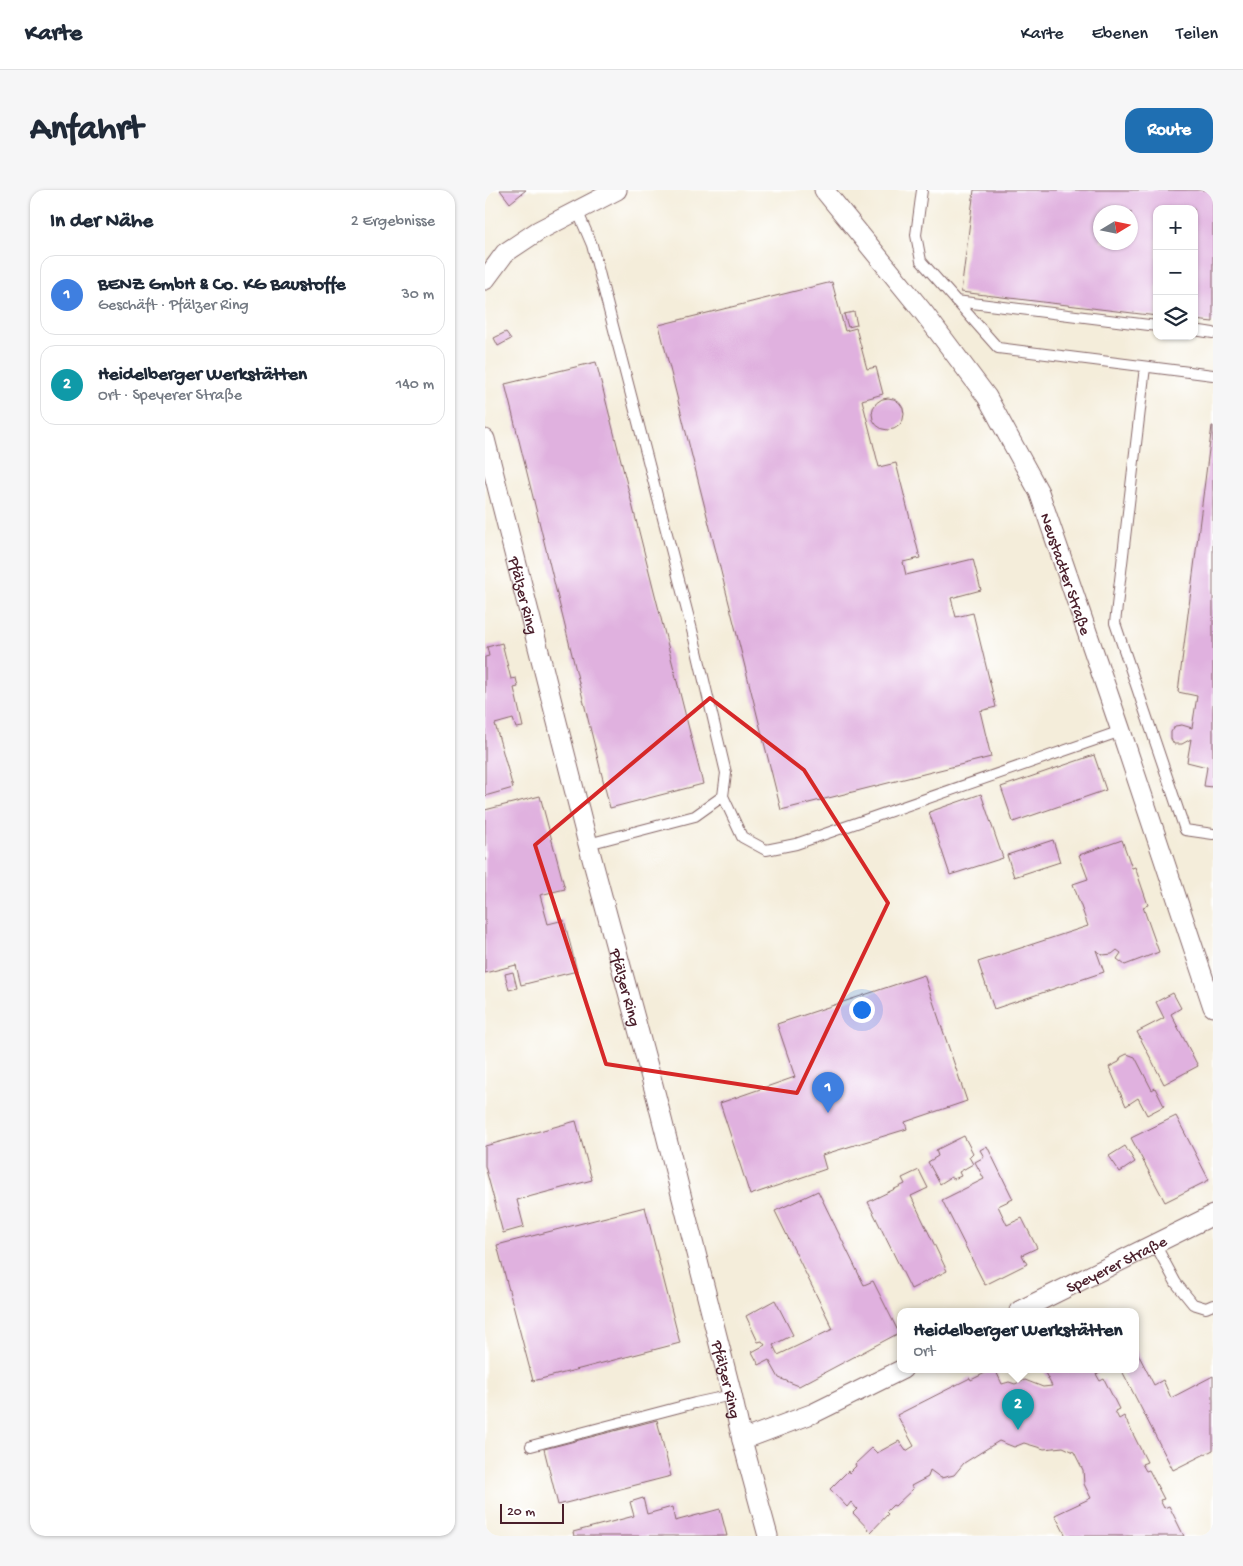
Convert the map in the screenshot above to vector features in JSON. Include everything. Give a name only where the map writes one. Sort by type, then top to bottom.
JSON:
[{"type":"street","points":[[485,280],[505,253],[538,231],[617,190]]},
{"type":"street","name":"Neustadter Straße","points":[[824,190],[924,313],[987,397],[1039,492],[1213,1007]]},
{"type":"street","name":"Pfälzer Ring","points":[[485,439],[768,1536]]},
{"type":"street","name":"Speyerer Straße","points":[[1025,1308],[1213,1215]]},
{"type":"street","points":[[742,1440],[814,1413],[897,1372]]},
{"type":"lane","points":[[922,190],[917,235],[921,260],[997,348],[1213,375]]},
{"type":"lane","points":[[577,210],[592,245],[692,630],[726,773],[723,796],[742,837],[766,850],[796,844],[1121,731]]},
{"type":"lane","points":[[956,301],[1153,326]]},
{"type":"lane","points":[[1198,331],[1213,333]]},
{"type":"lane","points":[[1145,367],[1115,623],[1185,830],[1213,834]]},
{"type":"lane","points":[[588,844],[695,816],[723,796]]},
{"type":"lane","points":[[1155,1244],[1176,1283],[1193,1304],[1205,1308],[1213,1304]]},
{"type":"lane","points":[[531,1446],[695,1402],[732,1395]]},
{"type":"highlighted area","points":[[710,698],[804,770],[888,903],[797,1093],[606,1064],[535,845]]},
{"type":"building","points":[[500,190],[526,190],[510,203]]},
{"type":"building","points":[[974,190],[1213,190],[1213,322],[1198,320],[1198,205],[1153,205],[1153,316],[961,292]]},
{"type":"building","points":[[832,282],[845,331],[856,328],[867,369],[876,367],[883,394],[862,400],[879,467],[896,463],[920,558],[903,562],[906,575],[973,559],[981,590],[951,598],[956,617],[973,613],[996,707],[980,711],[991,757],[781,810],[659,325]]},
{"type":"building","points":[[854,312],[857,325],[848,327],[844,314]]},
{"type":"building","points":[[506,332],[511,339],[498,346],[494,338]]},
{"type":"building","points":[[596,362],[703,784],[610,808],[505,384]]},
{"type":"building","points":[[888,398],[894,399],[899,403],[903,408],[903,420],[899,425],[894,429],[888,430],[882,429],[877,425],[873,420],[872,414],[873,408],[877,403],[882,399]]},
{"type":"building","points":[[1212,426],[1213,787],[1204,786],[1207,767],[1187,762],[1191,739],[1182,744],[1174,744],[1171,739],[1171,732],[1175,726],[1182,725],[1192,728],[1197,696],[1178,692]]},
{"type":"building","points":[[502,643],[511,679],[516,678],[518,687],[514,688],[523,727],[516,728],[513,719],[495,724],[513,788],[485,796],[485,657],[489,656],[487,647]]},
{"type":"building","points":[[1094,755],[1106,790],[1013,822],[1001,787]]},
{"type":"building","points":[[981,794],[1003,858],[950,875],[929,812]]},
{"type":"building","points":[[540,796],[565,889],[540,895],[548,924],[564,920],[577,971],[521,985],[516,965],[485,973],[485,810]]},
{"type":"building","points":[[1053,840],[1060,862],[1014,877],[1007,855]]},
{"type":"building","points":[[1122,840],[1132,868],[1135,867],[1148,905],[1143,907],[1159,952],[1125,965],[1117,959],[1121,953],[1117,950],[1112,954],[1103,955],[1096,950],[1104,972],[994,1009],[978,962],[1088,926],[1073,884],[1088,879],[1079,855]]},
{"type":"building","points":[[513,972],[517,988],[509,990],[505,974]]},
{"type":"building","points":[[924,975],[967,1101],[905,1122],[907,1129],[822,1155],[826,1169],[750,1195],[720,1103],[795,1077],[777,1024]]},
{"type":"building","points":[[1173,993],[1181,1008],[1171,1014],[1198,1066],[1164,1084],[1137,1032],[1164,1018],[1156,1002]]},
{"type":"building","points":[[1127,1054],[1135,1057],[1152,1090],[1155,1088],[1164,1106],[1147,1115],[1138,1098],[1126,1106],[1109,1067],[1119,1062],[1121,1057]]},
{"type":"building","points":[[1176,1116],[1209,1180],[1165,1202],[1131,1138]]},
{"type":"building","points":[[576,1121],[592,1180],[517,1200],[524,1227],[503,1233],[485,1166],[485,1146]]},
{"type":"building","points":[[964,1136],[973,1153],[969,1157],[973,1164],[959,1172],[961,1176],[954,1179],[951,1177],[940,1184],[928,1162],[938,1156],[936,1150]]},
{"type":"building","points":[[987,1146],[1013,1199],[998,1206],[1007,1225],[1022,1218],[1037,1248],[1022,1255],[1027,1264],[985,1285],[942,1200],[984,1179],[975,1162],[984,1157],[980,1150]]},
{"type":"building","points":[[1125,1146],[1135,1162],[1120,1172],[1109,1156]]},
{"type":"building","points":[[919,1170],[928,1188],[911,1196],[947,1271],[911,1289],[868,1202],[905,1184],[902,1178]]},
{"type":"building","points":[[818,1191],[864,1285],[873,1281],[897,1329],[897,1334],[799,1386],[779,1378],[769,1360],[759,1365],[752,1352],[765,1345],[762,1341],[758,1342],[746,1316],[775,1300],[793,1335],[773,1345],[778,1355],[833,1329],[775,1211]]},
{"type":"building","points":[[645,1207],[680,1343],[533,1381],[497,1245]]},
{"type":"building","points":[[1139,1356],[1154,1385],[1163,1380],[1171,1398],[1213,1376],[1213,1450],[1173,1470],[1123,1373],[1139,1373]]},
{"type":"building","points":[[985,1373],[997,1373],[1002,1384],[1009,1382],[1015,1384],[1025,1380],[1043,1387],[1052,1386],[1045,1373],[1098,1373],[1096,1374],[1100,1381],[1104,1379],[1119,1409],[1115,1411],[1119,1419],[1124,1416],[1147,1462],[1142,1464],[1146,1471],[1149,1470],[1164,1499],[1160,1500],[1164,1508],[1169,1506],[1184,1536],[1066,1536],[1055,1515],[1091,1498],[1084,1484],[1083,1470],[1074,1452],[1063,1447],[1044,1449],[1024,1443],[1014,1447],[999,1441],[964,1463],[954,1475],[941,1478],[930,1470],[928,1477],[911,1486],[913,1489],[886,1512],[888,1514],[871,1532],[853,1513],[857,1509],[851,1502],[847,1507],[830,1489],[848,1471],[849,1473],[856,1466],[855,1464],[872,1448],[877,1453],[899,1441],[906,1451],[914,1446],[897,1415],[970,1378],[971,1380]]},
{"type":"building","points":[[657,1420],[671,1476],[558,1505],[544,1449]]},
{"type":"building","points":[[643,1498],[647,1514],[672,1507],[675,1521],[720,1509],[727,1536],[574,1536],[573,1532],[634,1516],[630,1502]]},
{"type":"place","name":"BENZ GmbH & Co. KG Baustoffe","points":[[828,1113]]},
{"type":"place","name":"Heidelberger Werkstätten","points":[[1018,1430]]}]
